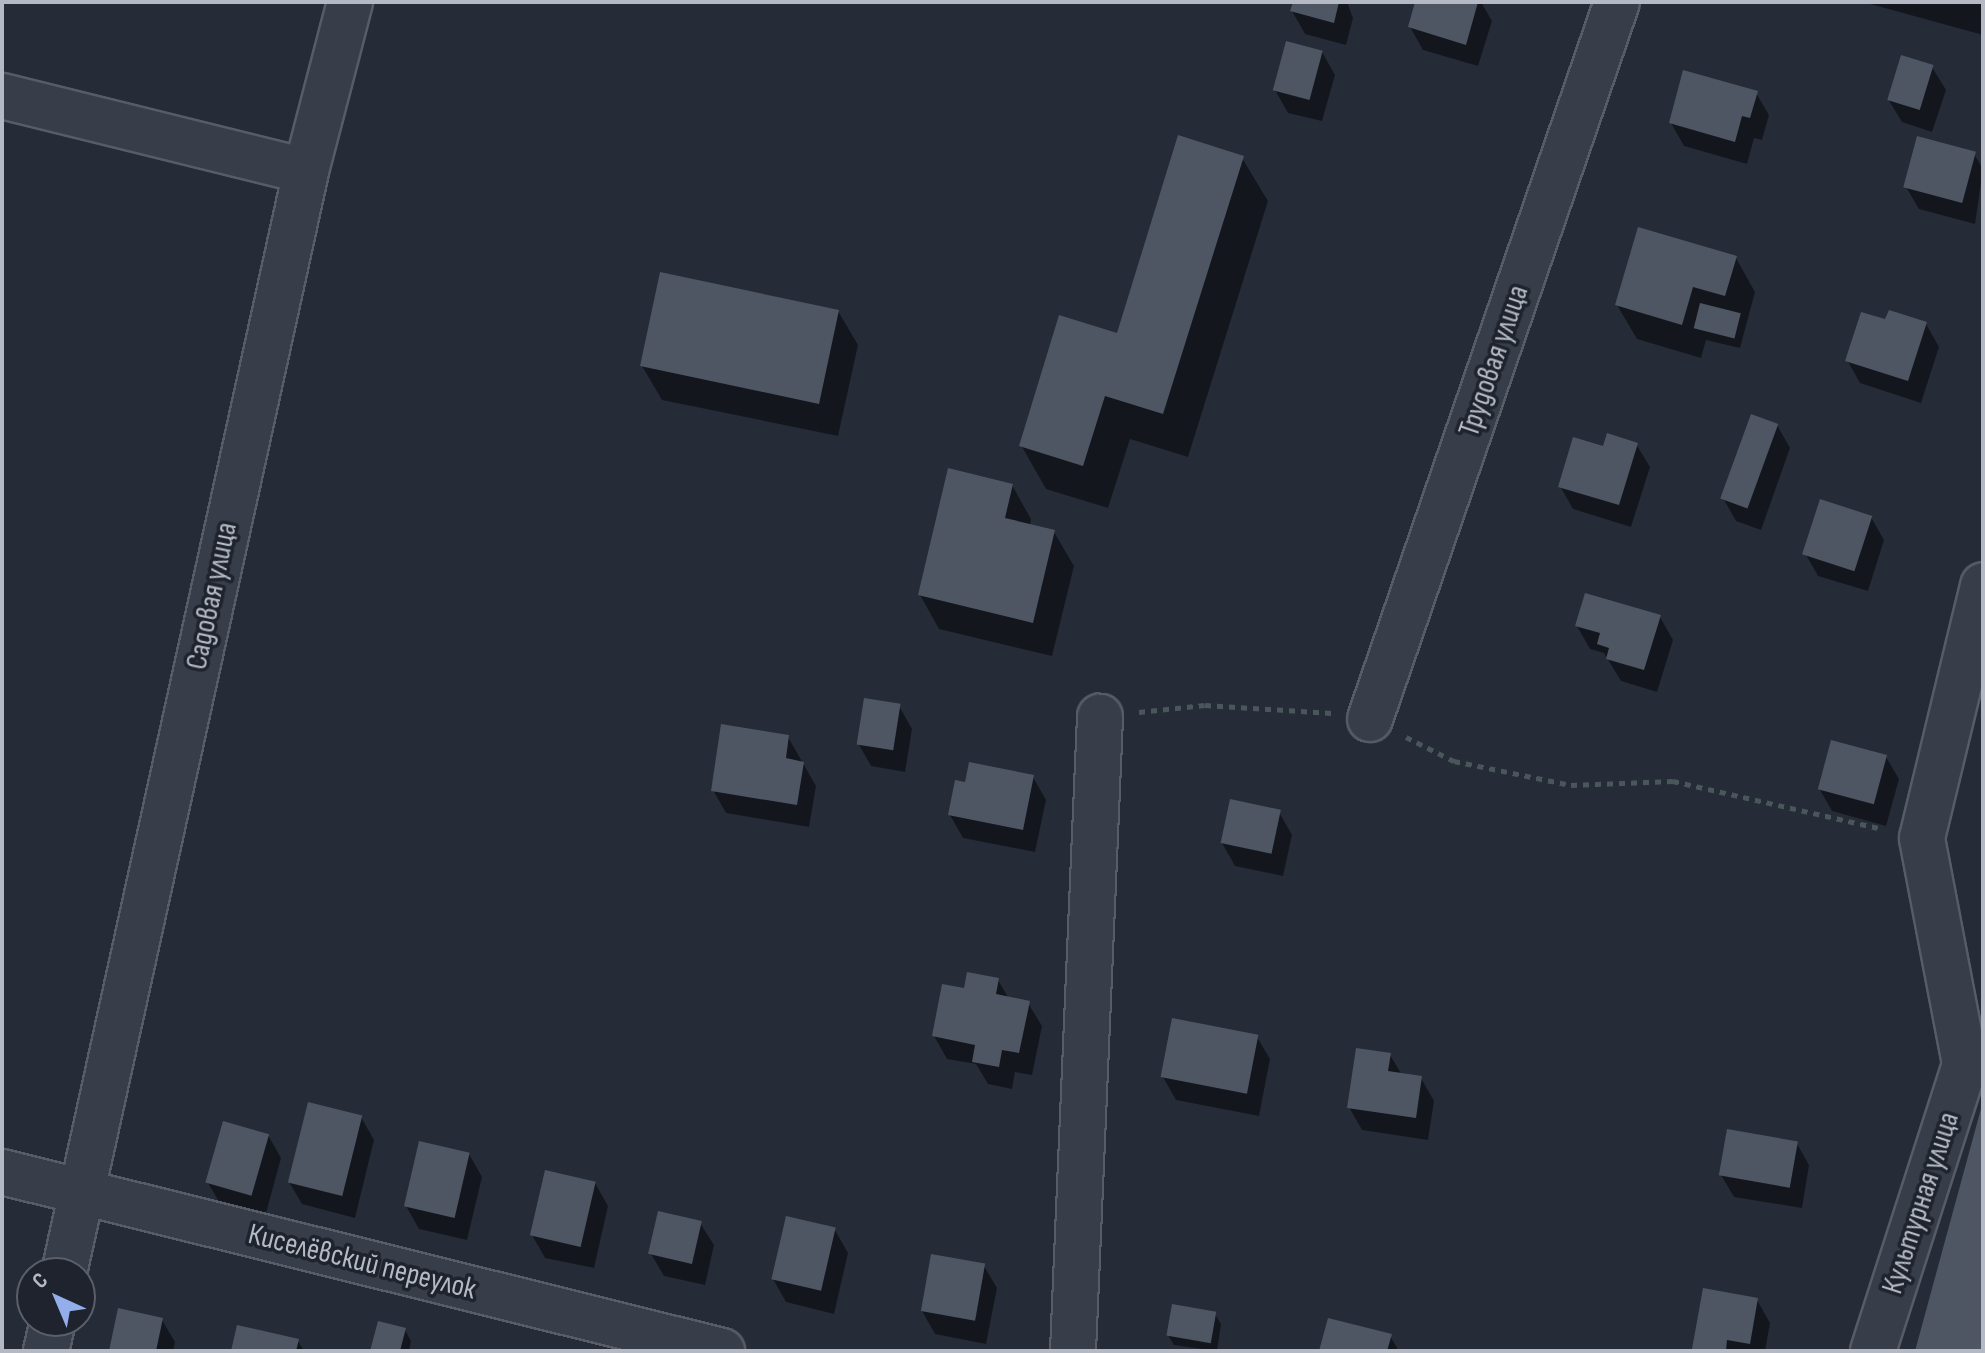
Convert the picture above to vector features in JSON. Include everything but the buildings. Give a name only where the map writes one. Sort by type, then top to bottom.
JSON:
[{"type":"street","name":"Садовая улица","points":[[68,1257],[306,171],[350,2]]},
{"type":"street","name":"Трудовая улица","points":[[1370,719],[1617,2]]},
{"type":"street","points":[[2,96],[306,171]]},
{"type":"street","name":"Культурная улица","points":[[1873,1351],[1965,1064],[1922,838],[1983,585]]},
{"type":"street","points":[[1073,1351],[1100,717]]},
{"type":"street","name":"Киселёвский переулок","points":[[2,1172],[722,1351]]},
{"type":"path","points":[[1100,717],[1205,705],[1316,710],[1370,719],[1454,761],[1498,771],[1571,785],[1673,781],[1922,838]]}]
